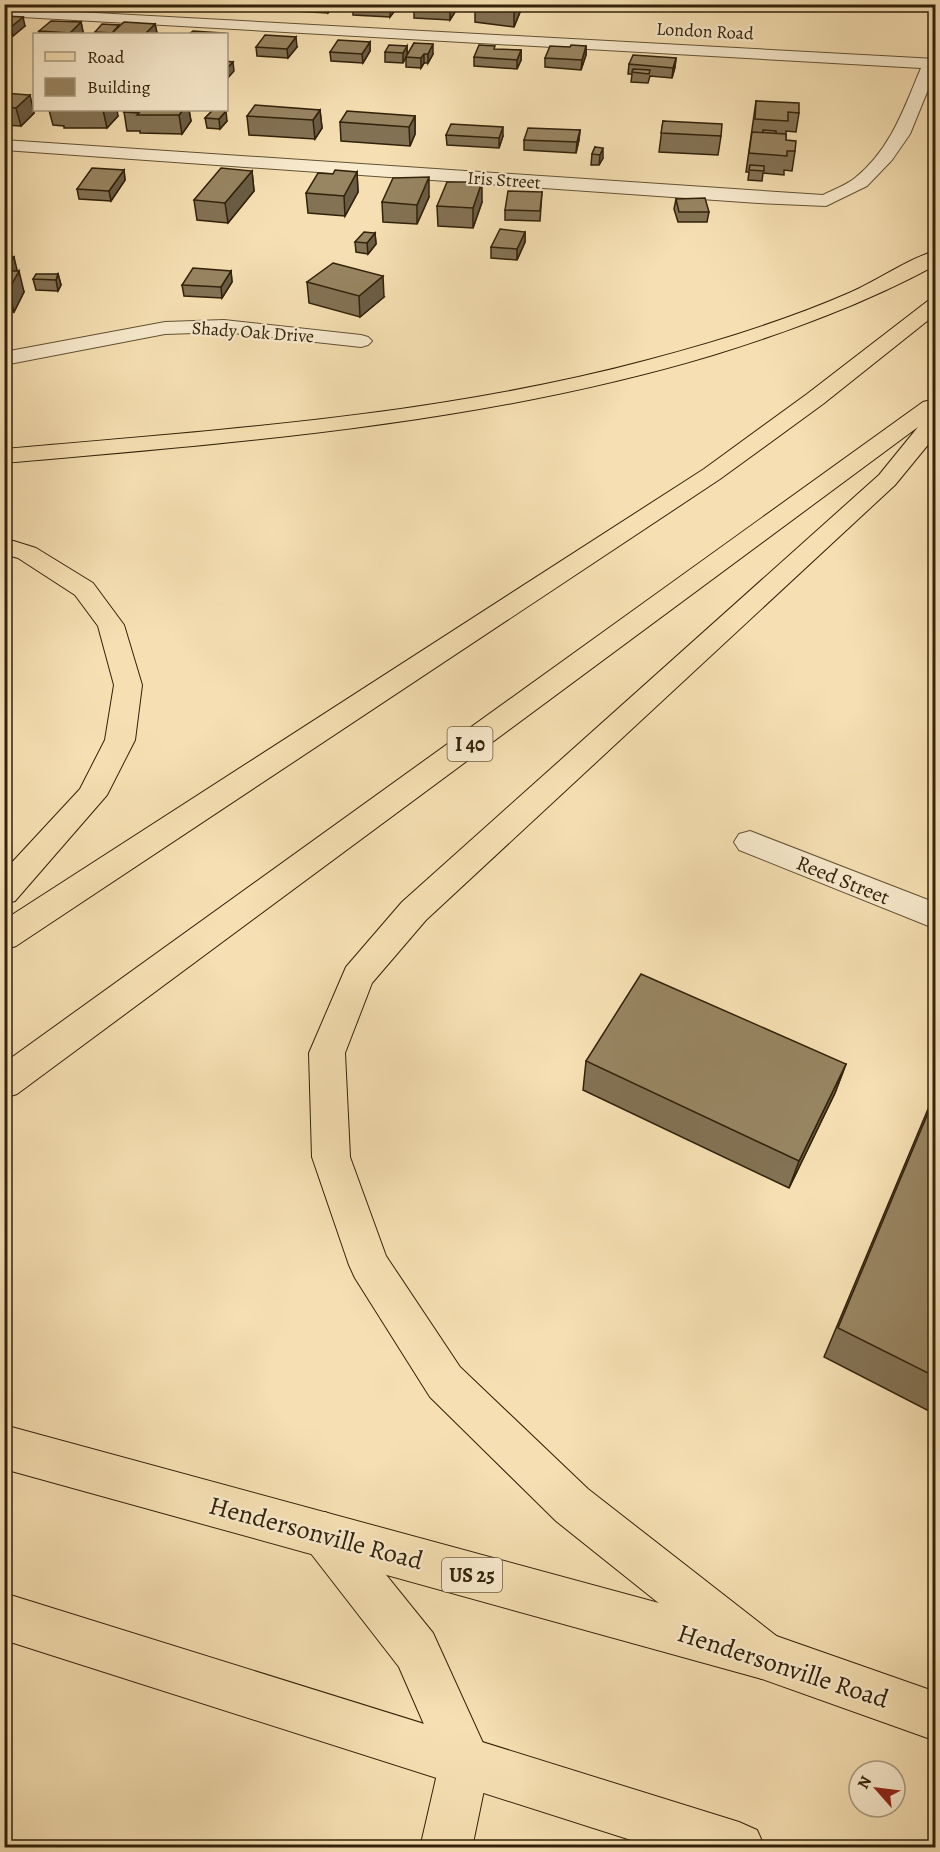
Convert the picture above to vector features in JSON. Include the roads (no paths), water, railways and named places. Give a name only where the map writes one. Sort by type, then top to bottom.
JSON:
[{"type":"main road","points":[[4,456],[328,425],[466,405],[589,381],[693,356],[772,329],[870,292],[936,258]]},
{"type":"main road","points":[[4,937],[712,474],[824,393],[936,304]]},
{"type":"main road","name":"I 40","points":[[4,1083],[936,404]]},
{"type":"main road","points":[[762,1655],[572,1505],[445,1382],[369,1265],[331,1157],[327,1053],[358,976],[414,911],[887,480],[936,420]]},
{"type":"main road","points":[[4,545],[27,553],[84,589],[111,624],[128,685],[120,740],[92,795],[4,892]]},
{"type":"main road","name":"Hendersonville Road","points":[[4,1447],[762,1655],[936,1717]]},
{"type":"main road","points":[[324,1535],[416,1650],[465,1761],[446,1848]]},
{"type":"main road","points":[[4,1616],[739,1848]]},
{"type":"street","name":"London Road","points":[[4,12],[759,54],[778,47],[830,44],[931,59]]},
{"type":"street","name":"Iris Street","points":[[4,145],[826,201],[861,182],[886,156],[902,134],[931,59]]},
{"type":"street","name":"Shady Oak Drive","points":[[4,359],[165,328],[224,326],[361,341]]},
{"type":"street","name":"Reed Street","points":[[750,842],[936,917]]}]
